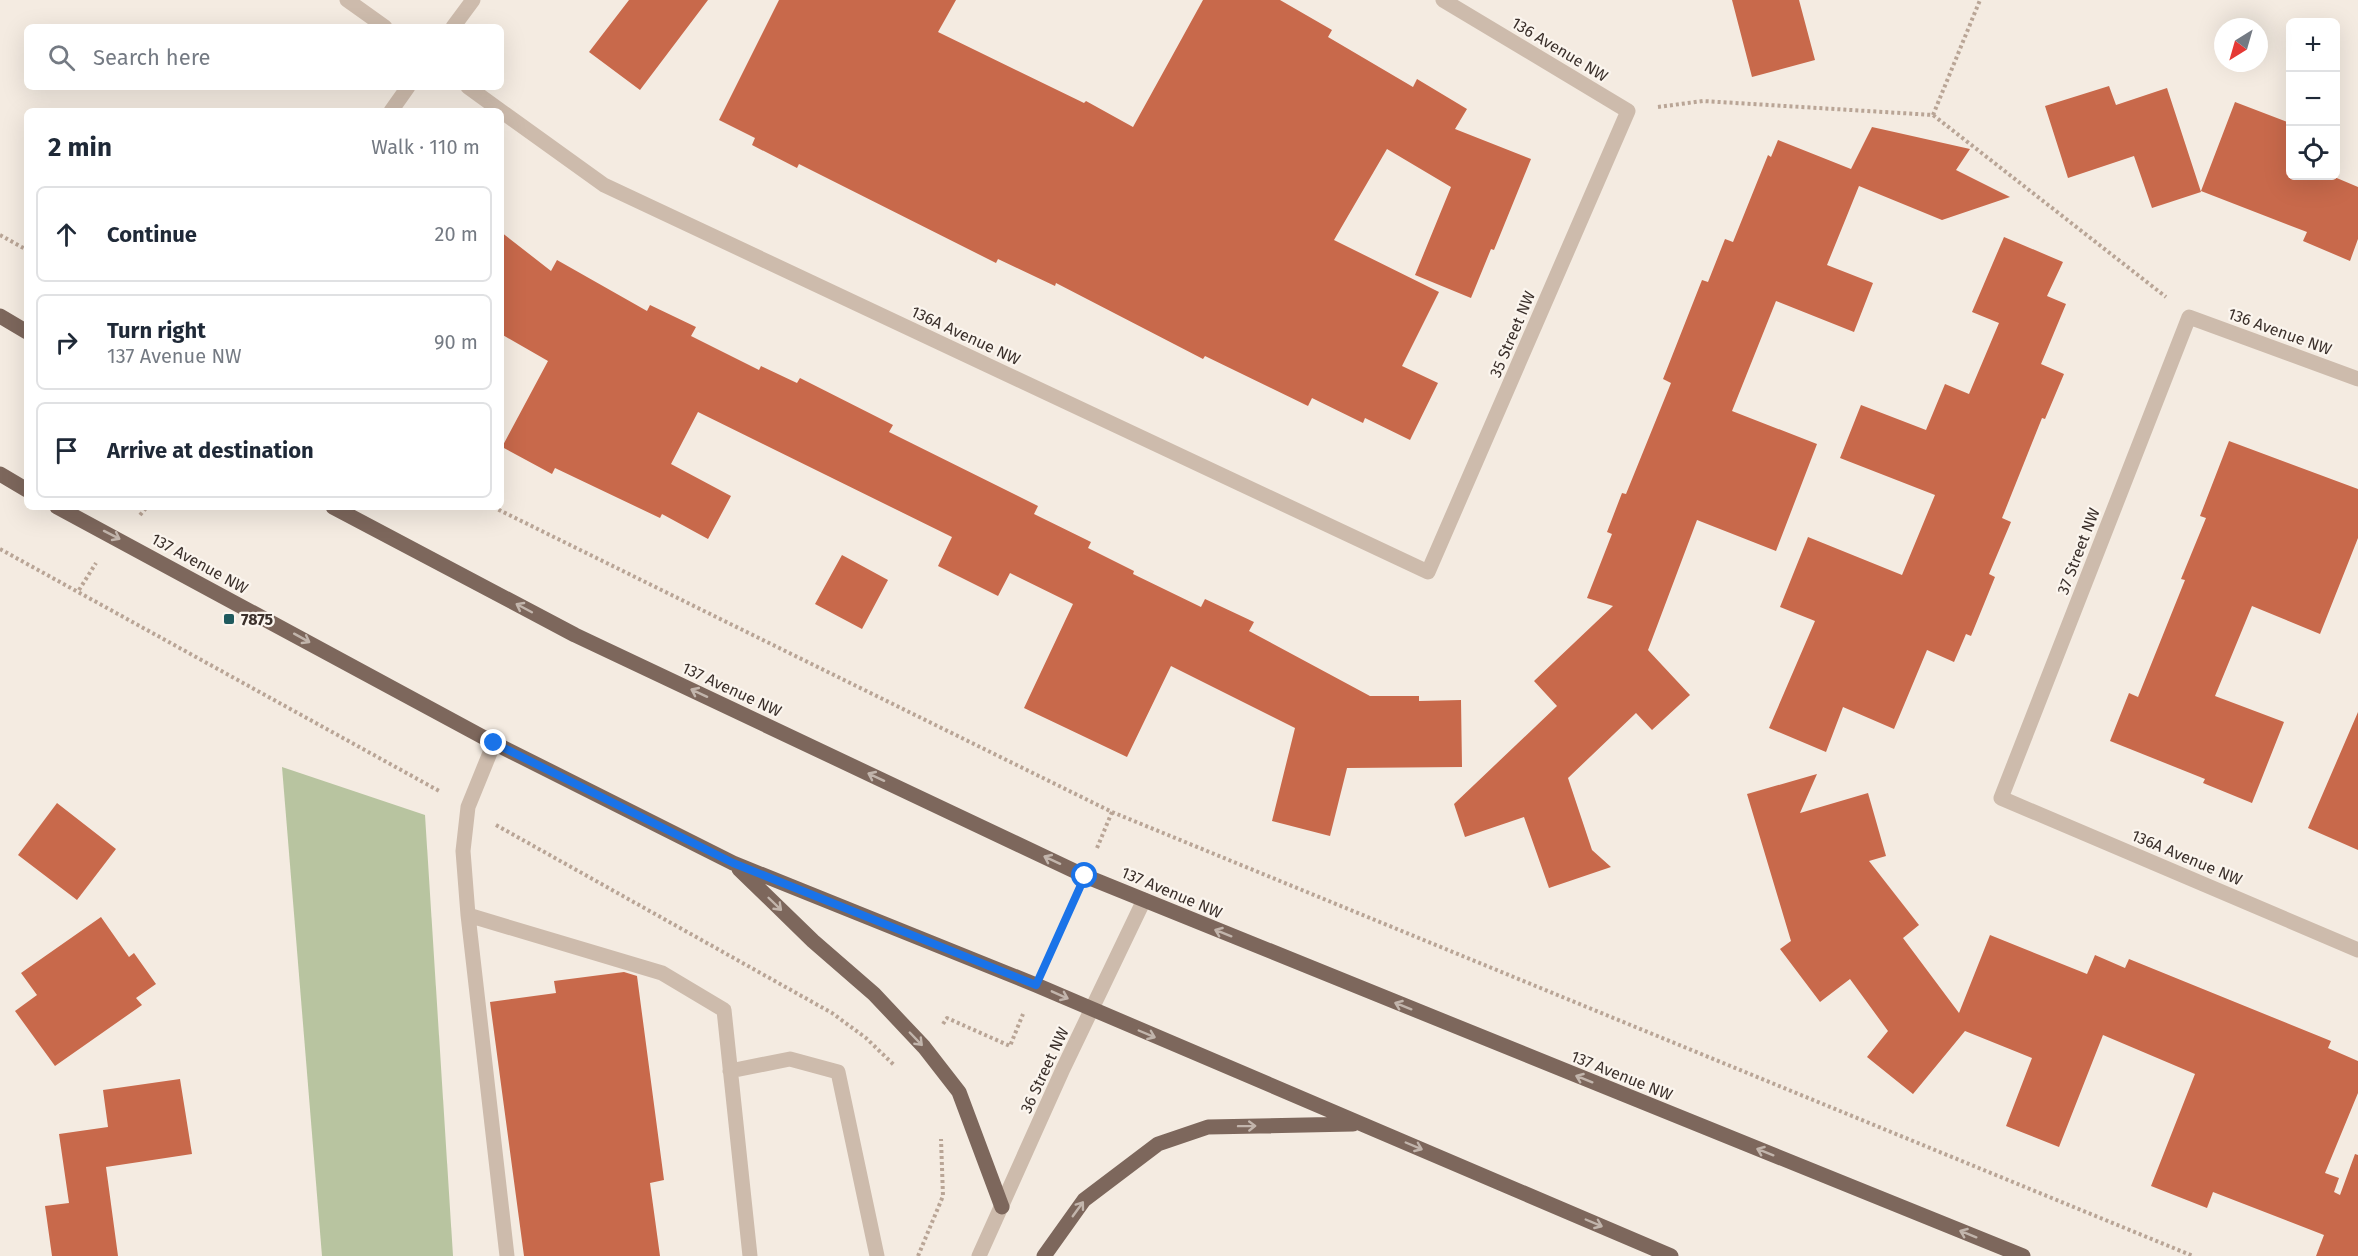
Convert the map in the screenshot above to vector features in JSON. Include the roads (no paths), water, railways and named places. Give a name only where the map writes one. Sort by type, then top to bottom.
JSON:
[{"type":"main road","points":[[0,316],[24,330]]},
{"type":"main road","points":[[0,474],[24,488]]},
{"type":"main road","name":"137 Avenue NW","points":[[64,510],[494,743],[733,863],[1036,985],[1671,1256]]},
{"type":"main road","name":"137 Avenue NW","points":[[339,510],[575,635],[1085,876],[2023,1256]]},
{"type":"main road","points":[[733,863],[813,941],[874,994],[924,1047],[959,1092],[1002,1207]]},
{"type":"main road","points":[[1044,1256],[1084,1200],[1158,1144],[1208,1127],[1360,1124]]},
{"type":"street","points":[[347,0],[381,24]]},
{"type":"street","points":[[455,24],[473,0]]},
{"type":"street","name":"136 Avenue NW","points":[[1443,0],[1628,111]]},
{"type":"street","points":[[393,108],[406,90]]},
{"type":"street","name":"136A Avenue NW","points":[[472,90],[497,108]]},
{"type":"street","name":"35 Street NW","points":[[1428,572],[1628,111]]},
{"type":"street","name":"136A Avenue NW","points":[[504,113],[604,185],[1428,572]]},
{"type":"street","name":"136 Avenue NW","points":[[2189,317],[2358,379]]},
{"type":"street","name":"37 Street NW","points":[[2001,798],[2189,317]]},
{"type":"street","points":[[494,743],[468,807],[463,850],[468,915],[507,1256]]},
{"type":"street","name":"136A Avenue NW","points":[[2001,798],[2358,950]]},
{"type":"street","name":"36 Street NW","points":[[979,1256],[1063,1069],[1144,900]]},
{"type":"street","points":[[468,915],[662,973],[724,1010],[750,1256]]},
{"type":"street","points":[[730,1071],[790,1059],[838,1072],[878,1256]]},
{"type":"place","name":"7875","points":[[229,619]]}]
